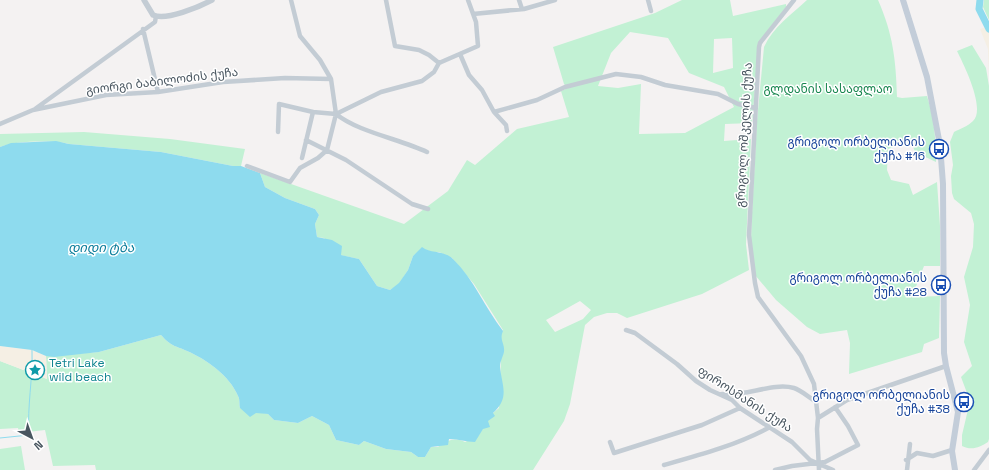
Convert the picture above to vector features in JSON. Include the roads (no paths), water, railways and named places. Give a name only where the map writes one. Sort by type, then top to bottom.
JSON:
[{"type":"main road","points":[[903,0],[927,77],[940,145],[943,184],[943,332],[946,366],[958,412],[952,450],[955,470]]},
{"type":"street","points":[[144,0],[153,15],[156,16],[180,12],[212,0]]},
{"type":"street","points":[[247,166],[290,182],[300,168],[318,158],[327,150],[336,114],[330,79],[320,60],[300,36],[291,0]]},
{"type":"street","points":[[386,0],[395,46],[419,50],[429,54],[439,63]]},
{"type":"street","points":[[278,132],[279,104],[312,112],[336,114],[381,92],[422,80],[434,72],[439,63],[478,46],[478,35],[468,0]]},
{"type":"street","points":[[519,0],[522,9]]},
{"type":"street","points":[[473,14],[522,9],[554,0]]},
{"type":"street","points":[[648,0],[651,11]]},
{"type":"street","name":"გრიგოლ ოშკელის ქუჩა","points":[[794,0],[760,44],[755,108],[749,235],[758,297],[801,356],[814,384],[818,418],[817,429],[819,470]]},
{"type":"street","points":[[33,110],[143,29],[155,22],[156,16]]},
{"type":"street","points":[[143,29],[158,92]]},
{"type":"street","points":[[460,54],[469,75],[482,90],[494,112],[506,125],[507,131]]},
{"type":"street","points":[[494,112],[537,100],[565,87],[616,74],[641,77],[665,85],[718,94],[738,104],[755,108]]},
{"type":"street","name":"გიორგი ბაბილოძის ქუჩა","points":[[0,124],[33,110],[106,95],[158,92],[223,82],[286,78],[330,79]]},
{"type":"street","points":[[302,158],[312,112]]},
{"type":"street","points":[[336,114],[346,122],[408,143],[427,152]]},
{"type":"street","points":[[306,140],[315,146],[327,150],[412,204],[428,208]]},
{"type":"street","name":"ფიროსმანის ქუჩა","points":[[626,330],[635,333],[677,364],[696,381],[732,400],[740,408],[792,442],[810,460],[833,470]]},
{"type":"street","points":[[818,418],[847,400],[946,366]]},
{"type":"street","points":[[718,393],[732,395],[780,387],[793,387],[815,401]]},
{"type":"street","points":[[775,470],[792,466],[825,462],[858,445],[848,426],[835,407]]},
{"type":"street","points":[[610,442],[614,453],[702,425],[740,408]]},
{"type":"street","points":[[664,465],[716,450],[752,436],[770,427]]},
{"type":"street","points":[[906,470],[906,460],[910,444]]},
{"type":"street","points":[[906,460],[917,453],[933,456],[952,450]]},
{"type":"street","points":[[974,470],[989,450]]},
{"type":"water","name":"დიდი ტბა","points":[[56,141],[69,144],[161,152],[233,166],[241,166],[260,173],[265,187],[285,198],[315,209],[319,215],[315,224],[317,237],[332,240],[342,246],[341,255],[359,259],[377,286],[390,290],[399,283],[408,270],[413,256],[422,247],[429,251],[446,254],[453,259],[467,275],[503,331],[502,339],[504,352],[500,367],[504,392],[502,402],[493,413],[495,416],[488,421],[490,427],[483,429],[475,442],[449,439],[448,445],[431,447],[425,457],[418,457],[411,452],[386,449],[364,441],[359,445],[336,440],[329,425],[312,416],[298,423],[274,420],[268,414],[256,413],[250,417],[240,408],[239,397],[229,382],[217,369],[194,354],[171,344],[161,335],[99,352],[54,357],[46,356],[32,350],[0,346],[0,147],[11,143]]},
{"type":"waterway","points":[[980,0],[979,9],[989,29]]},
{"type":"waterway","points":[[0,438],[29,435],[32,350]]},
{"type":"place","name":"გრიგოლ ორბელიანის ქუჩა #16","points":[[939,149]]},
{"type":"place","name":"გრიგოლ ორბელიანის ქუჩა #28","points":[[941,285]]},
{"type":"place","name":"Tetri Lake wild beach","points":[[35,370]]},
{"type":"place","name":"გრიგოლ ორბელიანის ქუჩა #38","points":[[964,402]]},
{"type":"park label","name":"გლდანის სასაფლაო","points":[[828,89]]}]
